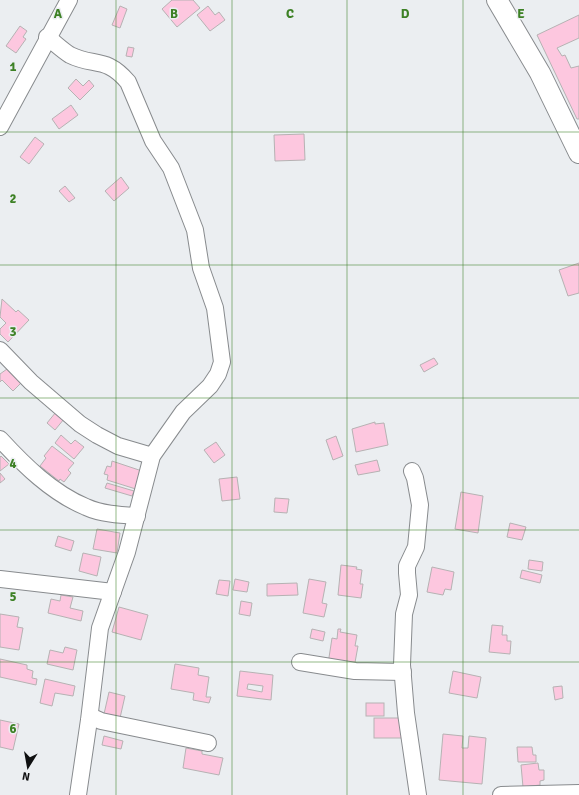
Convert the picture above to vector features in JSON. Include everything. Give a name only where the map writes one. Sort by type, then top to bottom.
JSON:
[{"type":"street","points":[[0,127],[48,37],[70,0]]},
{"type":"street","points":[[497,0],[540,73],[579,153]]},
{"type":"street","points":[[48,37],[69,54],[108,65],[121,74],[128,82],[138,102],[153,141],[171,168],[195,230],[201,268],[215,308],[222,351],[222,362],[218,374],[210,386],[183,412],[152,456],[137,516],[100,628],[90,716],[78,795]]},
{"type":"street","points":[[0,350],[31,382],[80,424],[118,446],[152,456]]},
{"type":"street","points":[[0,439],[24,463],[66,498],[87,508],[112,514],[137,516]]},
{"type":"street","points":[[412,471],[415,478],[420,505],[416,548],[407,566],[408,595],[404,614],[403,672],[409,735],[418,795]]},
{"type":"street","points":[[0,580],[113,592]]},
{"type":"street","points":[[300,662],[355,671],[403,672]]},
{"type":"street","points":[[90,716],[100,721],[208,743]]},
{"type":"street","points":[[501,795],[579,793]]},
{"type":"building","points":[[172,0],[193,0],[200,8],[177,27],[162,9]]},
{"type":"building","points":[[120,6],[127,9],[120,28],[112,25]]},
{"type":"building","points":[[208,6],[215,15],[219,12],[225,20],[210,31],[197,15]]},
{"type":"building","points":[[579,15],[579,38],[557,48],[562,56],[565,55],[571,68],[579,66],[579,119],[577,119],[537,35]]},
{"type":"building","points":[[20,26],[27,31],[23,37],[26,39],[16,53],[6,46]]},
{"type":"building","points":[[128,47],[134,48],[132,57],[126,56]]},
{"type":"building","points":[[76,79],[83,86],[89,80],[94,86],[80,100],[68,88]]},
{"type":"building","points":[[71,105],[78,115],[59,129],[52,119]]},
{"type":"building","points":[[304,134],[305,160],[275,161],[274,135]]},
{"type":"building","points":[[35,137],[44,144],[29,164],[20,157]]},
{"type":"building","points":[[121,177],[129,188],[114,201],[105,191]]},
{"type":"building","points":[[65,186],[75,198],[69,202],[59,191]]},
{"type":"building","points":[[579,263],[579,293],[568,296],[559,270]]},
{"type":"building","points":[[2,299],[16,312],[18,310],[29,320],[8,342],[0,334],[0,329],[6,323],[0,317]]},
{"type":"building","points":[[434,358],[438,364],[424,372],[420,365]]},
{"type":"building","points":[[7,369],[21,383],[13,391],[2,380],[0,382],[0,374]]},
{"type":"building","points":[[56,412],[64,419],[55,430],[47,423]]},
{"type":"building","points":[[375,422],[375,424],[384,423],[388,445],[356,452],[352,429]]},
{"type":"building","points":[[61,435],[71,444],[75,440],[84,447],[74,459],[55,443]]},
{"type":"building","points":[[336,436],[343,456],[333,460],[326,440]]},
{"type":"building","points":[[216,442],[225,455],[214,463],[204,450]]},
{"type":"building","points":[[52,446],[74,463],[68,470],[71,473],[64,482],[60,479],[59,481],[40,466],[46,458],[44,456]]},
{"type":"building","points":[[1,456],[9,464],[0,471],[0,457]]},
{"type":"building","points":[[377,460],[380,471],[358,475],[355,465]]},
{"type":"building","points":[[112,461],[145,472],[139,490],[107,480],[108,475],[104,474],[107,466],[111,467]]},
{"type":"building","points":[[0,473],[5,479],[0,483]]},
{"type":"building","points":[[237,477],[240,499],[222,501],[219,479]]},
{"type":"building","points":[[107,483],[134,491],[132,496],[105,488]]},
{"type":"building","points":[[461,492],[483,496],[478,533],[455,529]]},
{"type":"building","points":[[275,498],[289,499],[287,513],[274,512]]},
{"type":"building","points":[[510,523],[526,527],[522,540],[507,537]]},
{"type":"building","points":[[97,529],[120,533],[117,553],[93,549]]},
{"type":"building","points":[[58,536],[74,541],[71,551],[55,546]]},
{"type":"building","points":[[83,553],[101,557],[97,576],[79,571]]},
{"type":"building","points":[[529,560],[543,562],[542,571],[528,569]]},
{"type":"building","points":[[341,565],[357,567],[356,569],[362,570],[360,584],[363,584],[361,598],[338,595]]},
{"type":"building","points":[[432,567],[454,572],[451,590],[445,589],[443,595],[427,592]]},
{"type":"building","points":[[522,570],[542,575],[540,583],[520,578]]},
{"type":"building","points":[[235,579],[249,582],[247,592],[233,590]]},
{"type":"building","points":[[309,579],[326,582],[322,603],[327,604],[324,617],[303,613]]},
{"type":"building","points":[[219,580],[230,581],[228,596],[216,594]]},
{"type":"building","points":[[297,583],[298,595],[267,596],[267,584]]},
{"type":"building","points":[[61,595],[73,597],[70,608],[83,611],[81,621],[48,613],[51,599],[60,601]]},
{"type":"building","points":[[241,601],[252,603],[250,616],[239,614]]},
{"type":"building","points":[[119,607],[148,615],[141,640],[112,632]]},
{"type":"building","points":[[0,614],[19,617],[17,627],[23,628],[19,650],[0,647]]},
{"type":"building","points":[[492,625],[503,626],[502,635],[507,635],[507,641],[511,641],[510,654],[489,652]]},
{"type":"building","points":[[312,629],[325,632],[323,641],[310,638]]},
{"type":"building","points":[[338,629],[341,629],[340,632],[357,635],[355,646],[358,646],[354,668],[328,664],[332,638],[337,639]]},
{"type":"building","points":[[65,647],[77,650],[73,670],[47,664],[50,650],[63,653]]},
{"type":"building","points":[[0,659],[27,665],[27,669],[33,671],[32,678],[37,679],[36,685],[0,677]]},
{"type":"building","points":[[175,664],[199,668],[198,675],[209,677],[206,697],[211,697],[209,703],[193,700],[194,693],[171,689]]},
{"type":"building","points":[[240,671],[273,675],[271,700],[237,696]],"holes":[[[248,684],[263,686],[262,692],[247,689]]]},
{"type":"building","points":[[453,671],[481,677],[477,698],[449,693]]},
{"type":"building","points":[[45,679],[75,686],[73,696],[55,693],[52,706],[40,703]]},
{"type":"building","points":[[562,686],[563,698],[555,700],[553,687]]},
{"type":"building","points":[[109,692],[125,696],[120,718],[104,714]]},
{"type":"building","points":[[366,703],[384,703],[384,716],[366,716]]},
{"type":"building","points":[[374,718],[403,718],[403,738],[374,738]]},
{"type":"building","points":[[0,720],[19,724],[13,750],[0,747]]},
{"type":"building","points":[[443,734],[463,736],[462,748],[468,748],[469,736],[486,738],[482,784],[439,780]]},
{"type":"building","points":[[104,736],[123,741],[121,749],[102,745]]},
{"type":"building","points":[[517,747],[532,747],[533,755],[536,755],[536,762],[518,762]]},
{"type":"building","points":[[186,748],[202,751],[202,754],[223,758],[219,775],[183,768]]},
{"type":"building","points":[[538,763],[539,770],[544,770],[544,780],[540,781],[540,785],[523,787],[521,765]]}]
